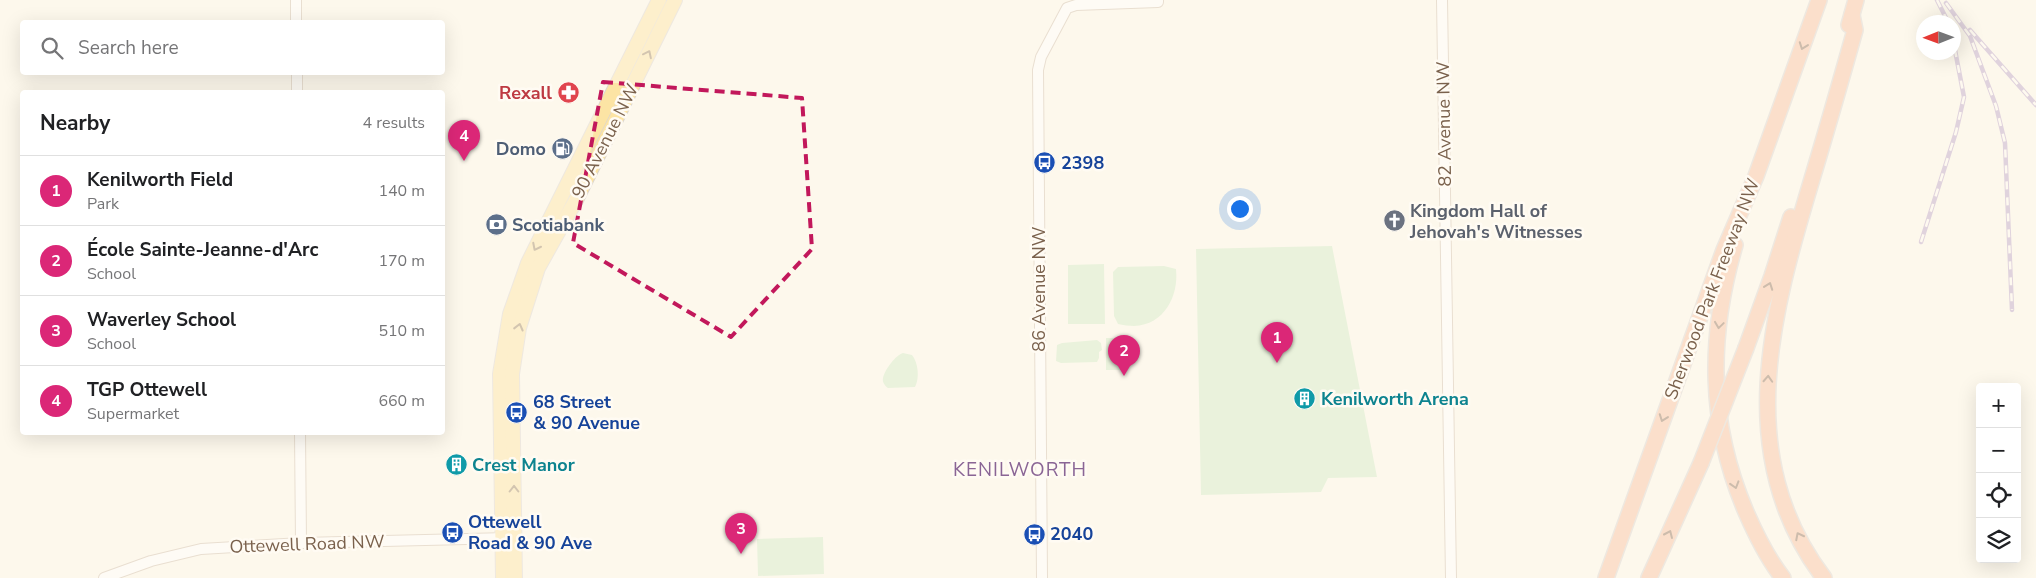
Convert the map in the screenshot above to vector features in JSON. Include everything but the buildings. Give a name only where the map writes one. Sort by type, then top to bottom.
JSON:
[{"type":"highway","name":"Sherwood Park Freeway NW","points":[[1606,578],[1721,259],[1756,176],[1819,0]]},
{"type":"highway","points":[[1649,578],[1701,463],[1772,276],[1856,0]]},
{"type":"highway","points":[[1824,578],[1800,539],[1784,504],[1771,452],[1766,396],[1769,356],[1777,310],[1799,223],[1855,30],[1852,15]]},
{"type":"highway","points":[[1756,176],[1732,255],[1724,289],[1715,360],[1715,397],[1723,447],[1738,493],[1755,533],[1783,578]]},
{"type":"main road","name":"90 Avenue NW","points":[[515,578],[509,538],[500,370],[514,298],[528,263],[659,0]]},
{"type":"main road","name":"90 Avenue NW","points":[[503,578],[509,538],[512,374],[517,336],[527,299],[538,268],[576,200],[675,0]]},
{"type":"street","points":[[296,0],[296,20]]},
{"type":"street","name":"82 Avenue NW","points":[[1442,0],[1451,578]]},
{"type":"street","name":"86 Avenue NW","points":[[1042,578],[1038,70],[1041,58],[1067,8],[1076,5],[1158,1]]},
{"type":"street","points":[[297,75],[297,90]]},
{"type":"street","points":[[300,435],[302,543]]},
{"type":"street","name":"Ottewell Road NW","points":[[104,578],[151,560],[201,549],[302,543],[509,538]]},
{"type":"highlighted area","points":[[603,82],[802,98],[812,249],[731,337],[573,243]]},
{"type":"green space","points":[[1332,246],[1377,477],[1328,478],[1321,492],[1201,495],[1196,249]]},
{"type":"green space","points":[[1104,264],[1105,324],[1068,324],[1068,265]]},
{"type":"green space","points":[[1164,266],[1176,269],[1176,279],[1172,299],[1161,315],[1145,324],[1134,326],[1118,324],[1114,316],[1113,272],[1118,267]]},
{"type":"green space","points":[[1106,338],[1122,338],[1122,370],[1106,370]]},
{"type":"green space","points":[[1097,340],[1101,343],[1102,350],[1099,352],[1097,362],[1061,363],[1056,361],[1057,345]]},
{"type":"green space","points":[[903,353],[912,355],[916,362],[918,370],[917,383],[915,387],[888,388],[883,381],[884,374],[894,359]]},
{"type":"green space","points":[[823,537],[824,574],[758,576],[757,539]]},
{"type":"railway","points":[[1937,0],[1944,15]]},
{"type":"railway","points":[[1946,3],[1970,36],[1996,106],[2005,143],[2012,310]]},
{"type":"railway","points":[[1970,30],[2036,105]]},
{"type":"railway","points":[[1921,242],[1956,132],[1964,97],[1957,60]]},
{"type":"place","name":"Rexall","points":[[568,93]]},
{"type":"place","name":"Domo","points":[[562,149]]},
{"type":"place","name":"TGP Ottewell","points":[[464,161]]},
{"type":"place","name":"2398","points":[[1045,163]]},
{"type":"place","name":"Kingdom Hall of Jehovah's Witnesses","points":[[1394,221]]},
{"type":"place","name":"Scotiabank","points":[[496,225]]},
{"type":"place","name":"Kenilworth Field","points":[[1277,363]]},
{"type":"place","name":"École Sainte-Jeanne-d'Arc","points":[[1124,376]]},
{"type":"place","name":"Kenilworth Arena","points":[[1305,399]]},
{"type":"place","name":"68 Street & 90 Avenue","points":[[517,412]]},
{"type":"place","name":"Crest Manor","points":[[456,465]]},
{"type":"place","name":"Ottewell Road & 90 Ave","points":[[452,532]]},
{"type":"place","name":"2040","points":[[1034,534]]},
{"type":"place","name":"Waverley School","points":[[741,554]]},
{"type":"district","name":"KENILWORTH","points":[[1020,469]]}]
